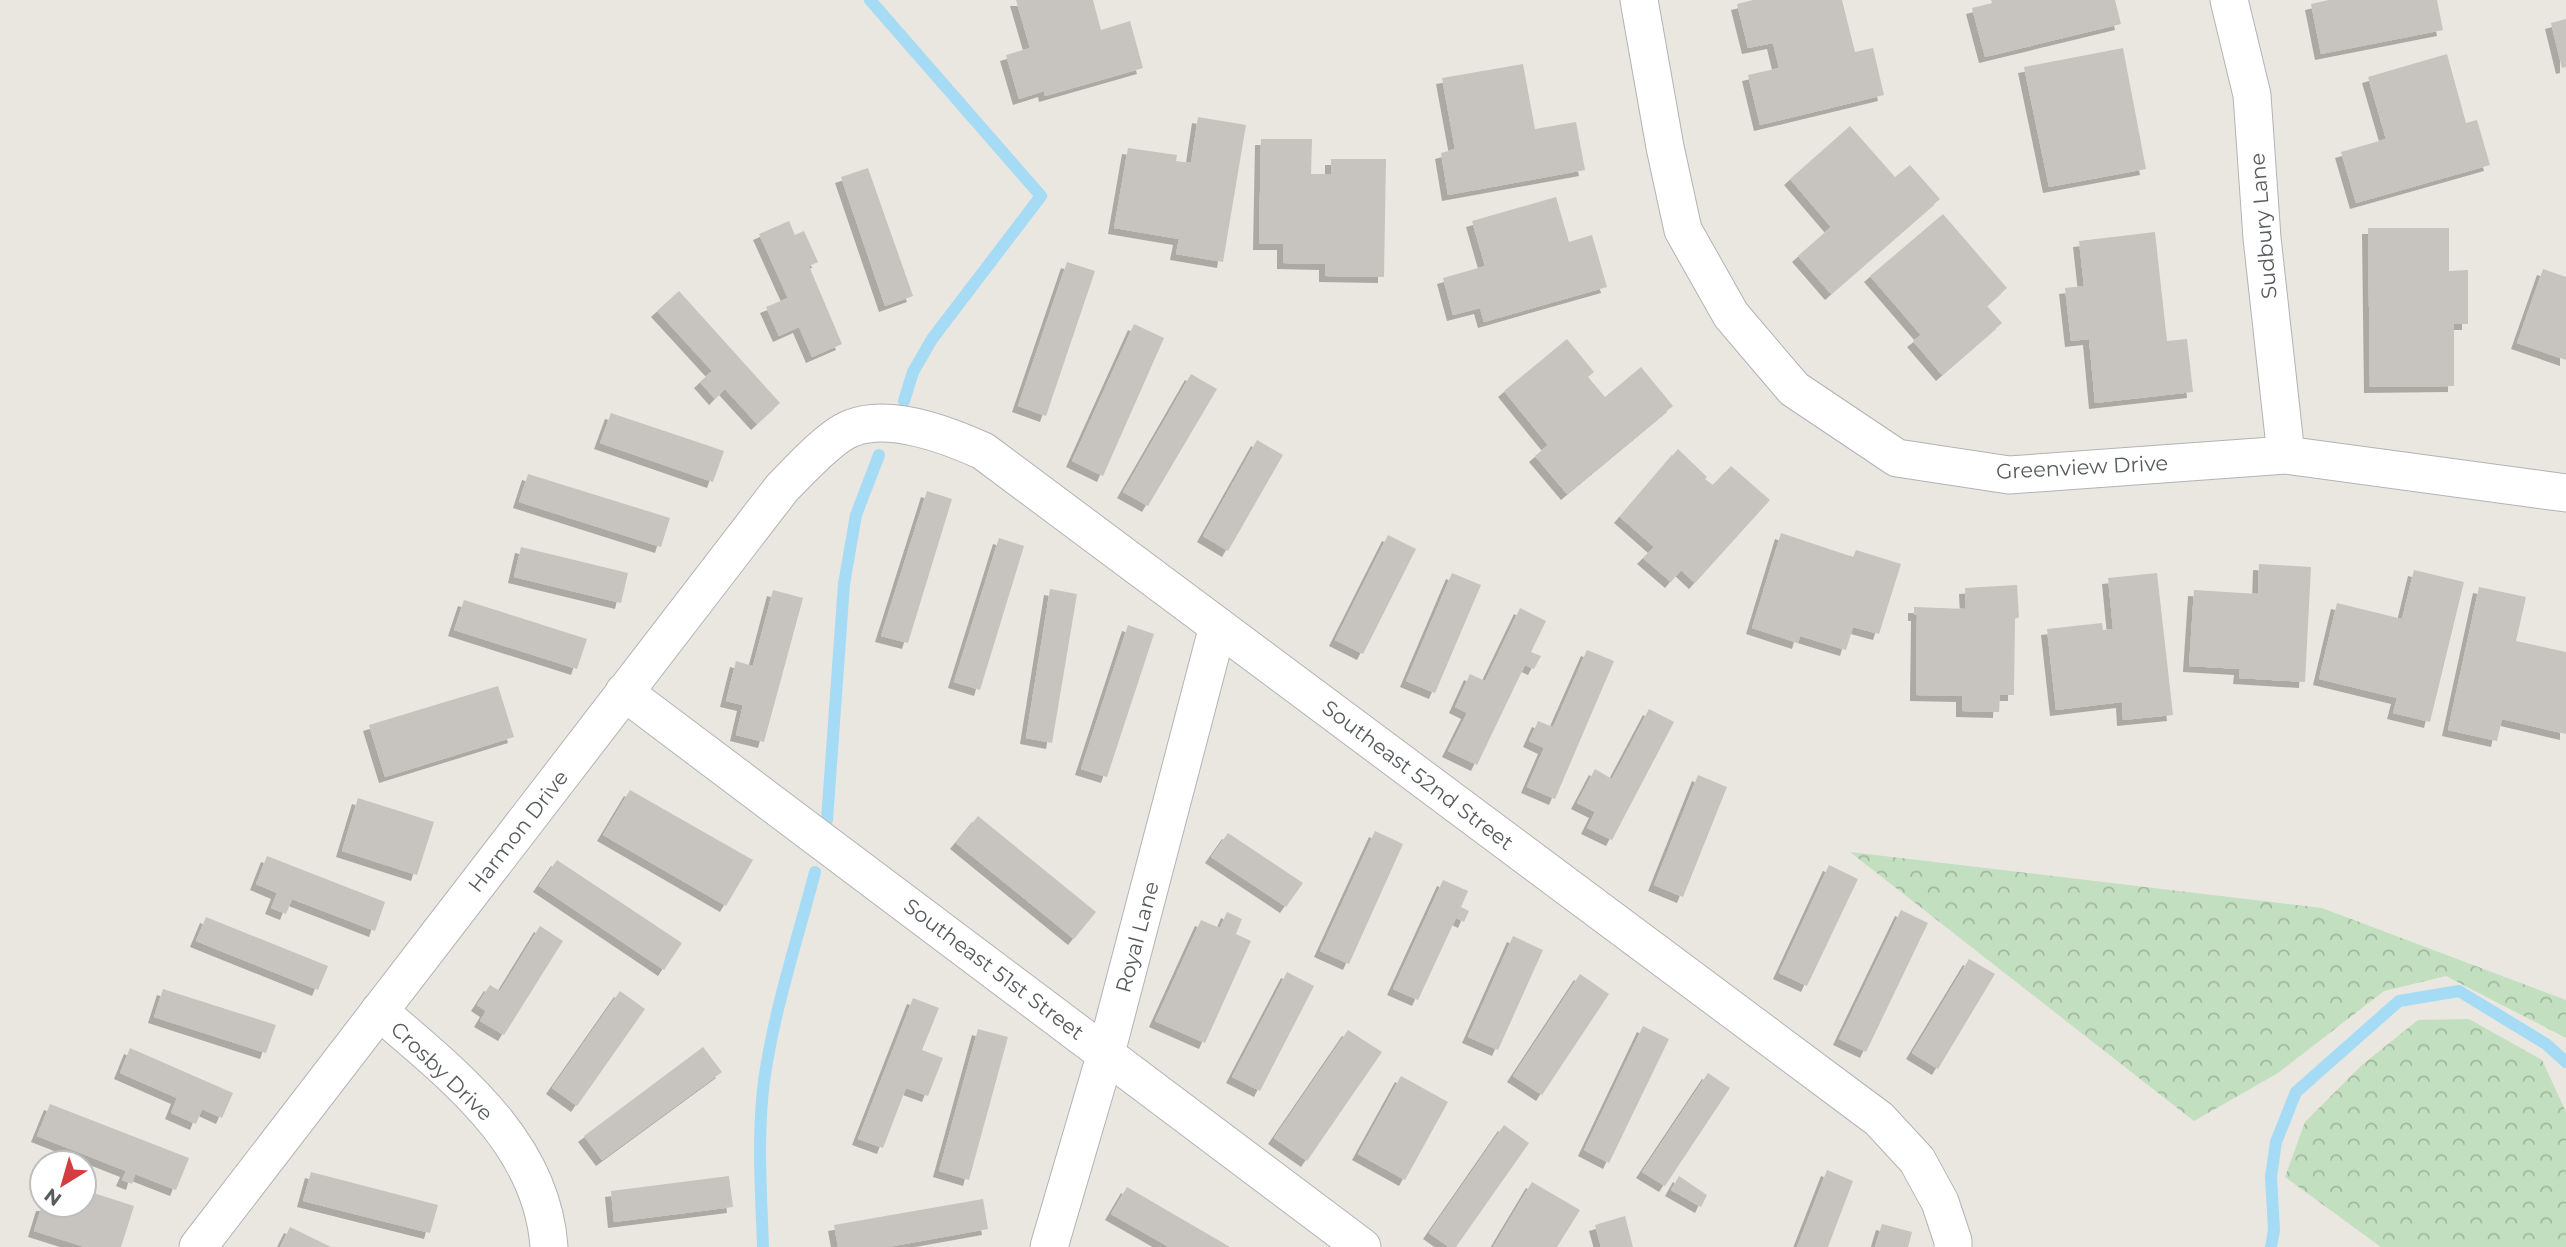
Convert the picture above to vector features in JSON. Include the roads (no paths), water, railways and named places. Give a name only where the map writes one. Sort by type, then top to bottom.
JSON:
[{"type":"street","name":"Greenview Drive","points":[[1639,0],[1683,230],[1731,315],[1794,389],[1897,458],[2009,475],[2286,455],[2566,493]]},
{"type":"street","name":"Sudbury Lane","points":[[2229,0],[2252,94],[2262,238],[2286,455]]},
{"type":"street","name":"Southeast 52nd Street","points":[[851,428],[888,423],[913,427],[955,438],[983,450],[1880,1119],[1917,1160],[1940,1202],[1953,1247]]},
{"type":"street","name":"Harmon Drive","points":[[198,1247],[782,488],[817,453],[851,428]]},
{"type":"street","name":"Royal Lane","points":[[1049,1247],[1106,1053],[1218,625]]},
{"type":"street","name":"Southeast 51st Street","points":[[624,692],[1362,1247]]},
{"type":"street","name":"Crosby Drive","points":[[379,1011],[451,1073],[505,1131],[525,1163],[540,1195],[548,1247]]},
{"type":"waterway","points":[[870,0],[1041,196],[932,339],[913,372],[904,401]]},
{"type":"waterway","points":[[827,820],[844,584],[856,515],[879,455]]},
{"type":"waterway","points":[[763,1247],[760,1143],[764,1081],[780,1002],[815,872]]},
{"type":"waterway","points":[[2271,1247],[2274,1230],[2271,1177],[2276,1142],[2296,1092],[2399,1001],[2459,991],[2546,1044],[2566,1062]]}]
